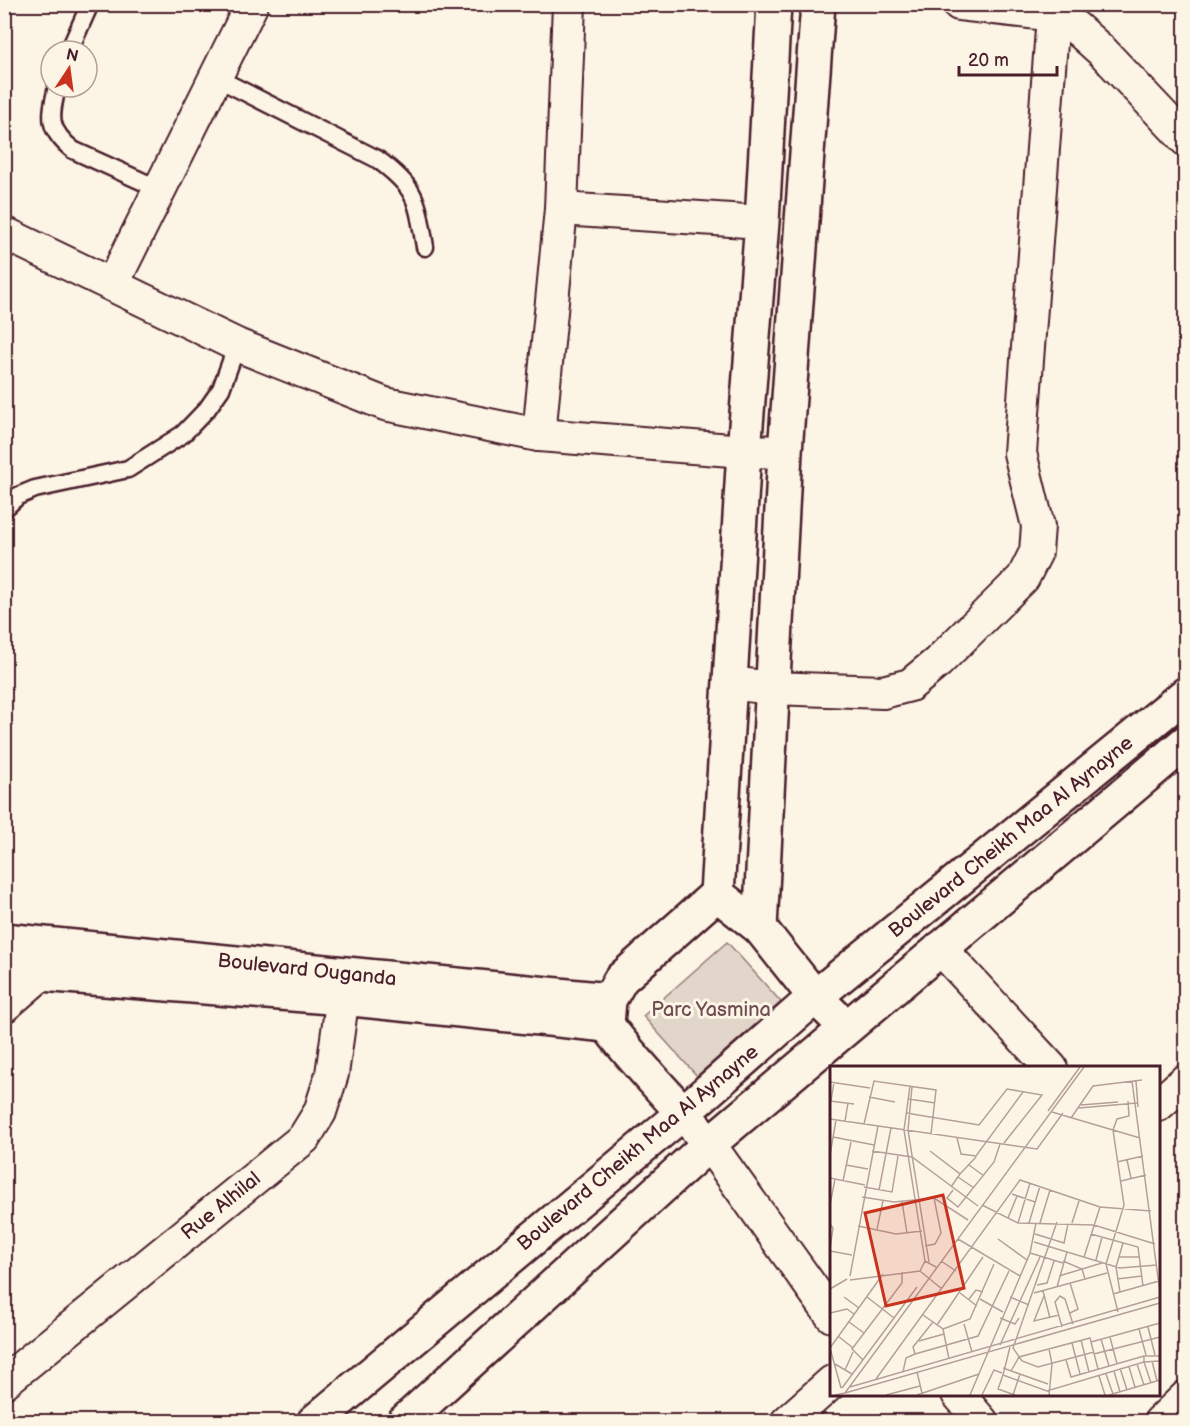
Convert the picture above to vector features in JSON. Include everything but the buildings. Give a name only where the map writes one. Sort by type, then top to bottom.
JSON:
[{"type":"street","points":[[112,285],[252,4]]},
{"type":"street","points":[[539,435],[561,208],[569,4]]},
{"type":"street","points":[[774,4],[762,222],[744,451],[717,894],[621,979],[613,1023],[709,1144],[830,1315]]},
{"type":"street","points":[[760,928],[785,452],[818,4]]},
{"type":"street","points":[[959,4],[1038,13],[1053,16],[1075,27],[1104,53],[1185,140]]},
{"type":"street","points":[[730,683],[772,688],[883,692],[910,685],[938,662],[1023,578],[1036,552],[1038,526],[1020,453],[1053,16]]},
{"type":"street","points":[[561,208],[762,222]]},
{"type":"street","points":[[4,233],[237,345],[385,404],[539,435],[744,451],[785,452]]},
{"type":"street","name":"Boulevard Cheikh Maa Al Aynayne","points":[[314,1422],[684,1112],[815,997],[1185,694]]},
{"type":"street","name":"Boulevard Cheikh Maa Al Aynayne","points":[[404,1422],[709,1144],[1185,742]]},
{"type":"street","points":[[717,894],[760,928],[815,997],[846,1027]]},
{"type":"street","name":"Boulevard Ouganda","points":[[4,940],[613,1023]]},
{"type":"street","points":[[4,1006],[40,975],[60,946]]},
{"type":"street","points":[[940,948],[1049,1066]]},
{"type":"street","name":"Boulevard Ouganda","points":[[4,971],[40,975],[344,986]]},
{"type":"street","name":"Rue Alhilal","points":[[4,1382],[304,1138],[320,1112],[332,1074],[344,986]]},
{"type":"street","points":[[1160,1103],[1185,1080]]},
{"type":"street","points":[[787,1422],[830,1383]]},
{"type":"street","points":[[959,1396],[982,1422]]},
{"type":"street","points":[[1160,1422],[1185,1397]]},
{"type":"lane","points":[[74,39],[90,4]]},
{"type":"lane","points":[[215,77],[377,159],[400,176],[418,202],[425,247]]},
{"type":"lane","points":[[54,99],[50,115],[54,131],[62,141],[73,150],[159,189]]},
{"type":"lane","points":[[4,509],[18,496],[35,489],[128,469],[183,434],[207,409],[221,389],[237,345]]},
{"type":"green space","name":"Parc Yasmina","points":[[727,942],[781,1002],[697,1076],[643,1016]]}]
